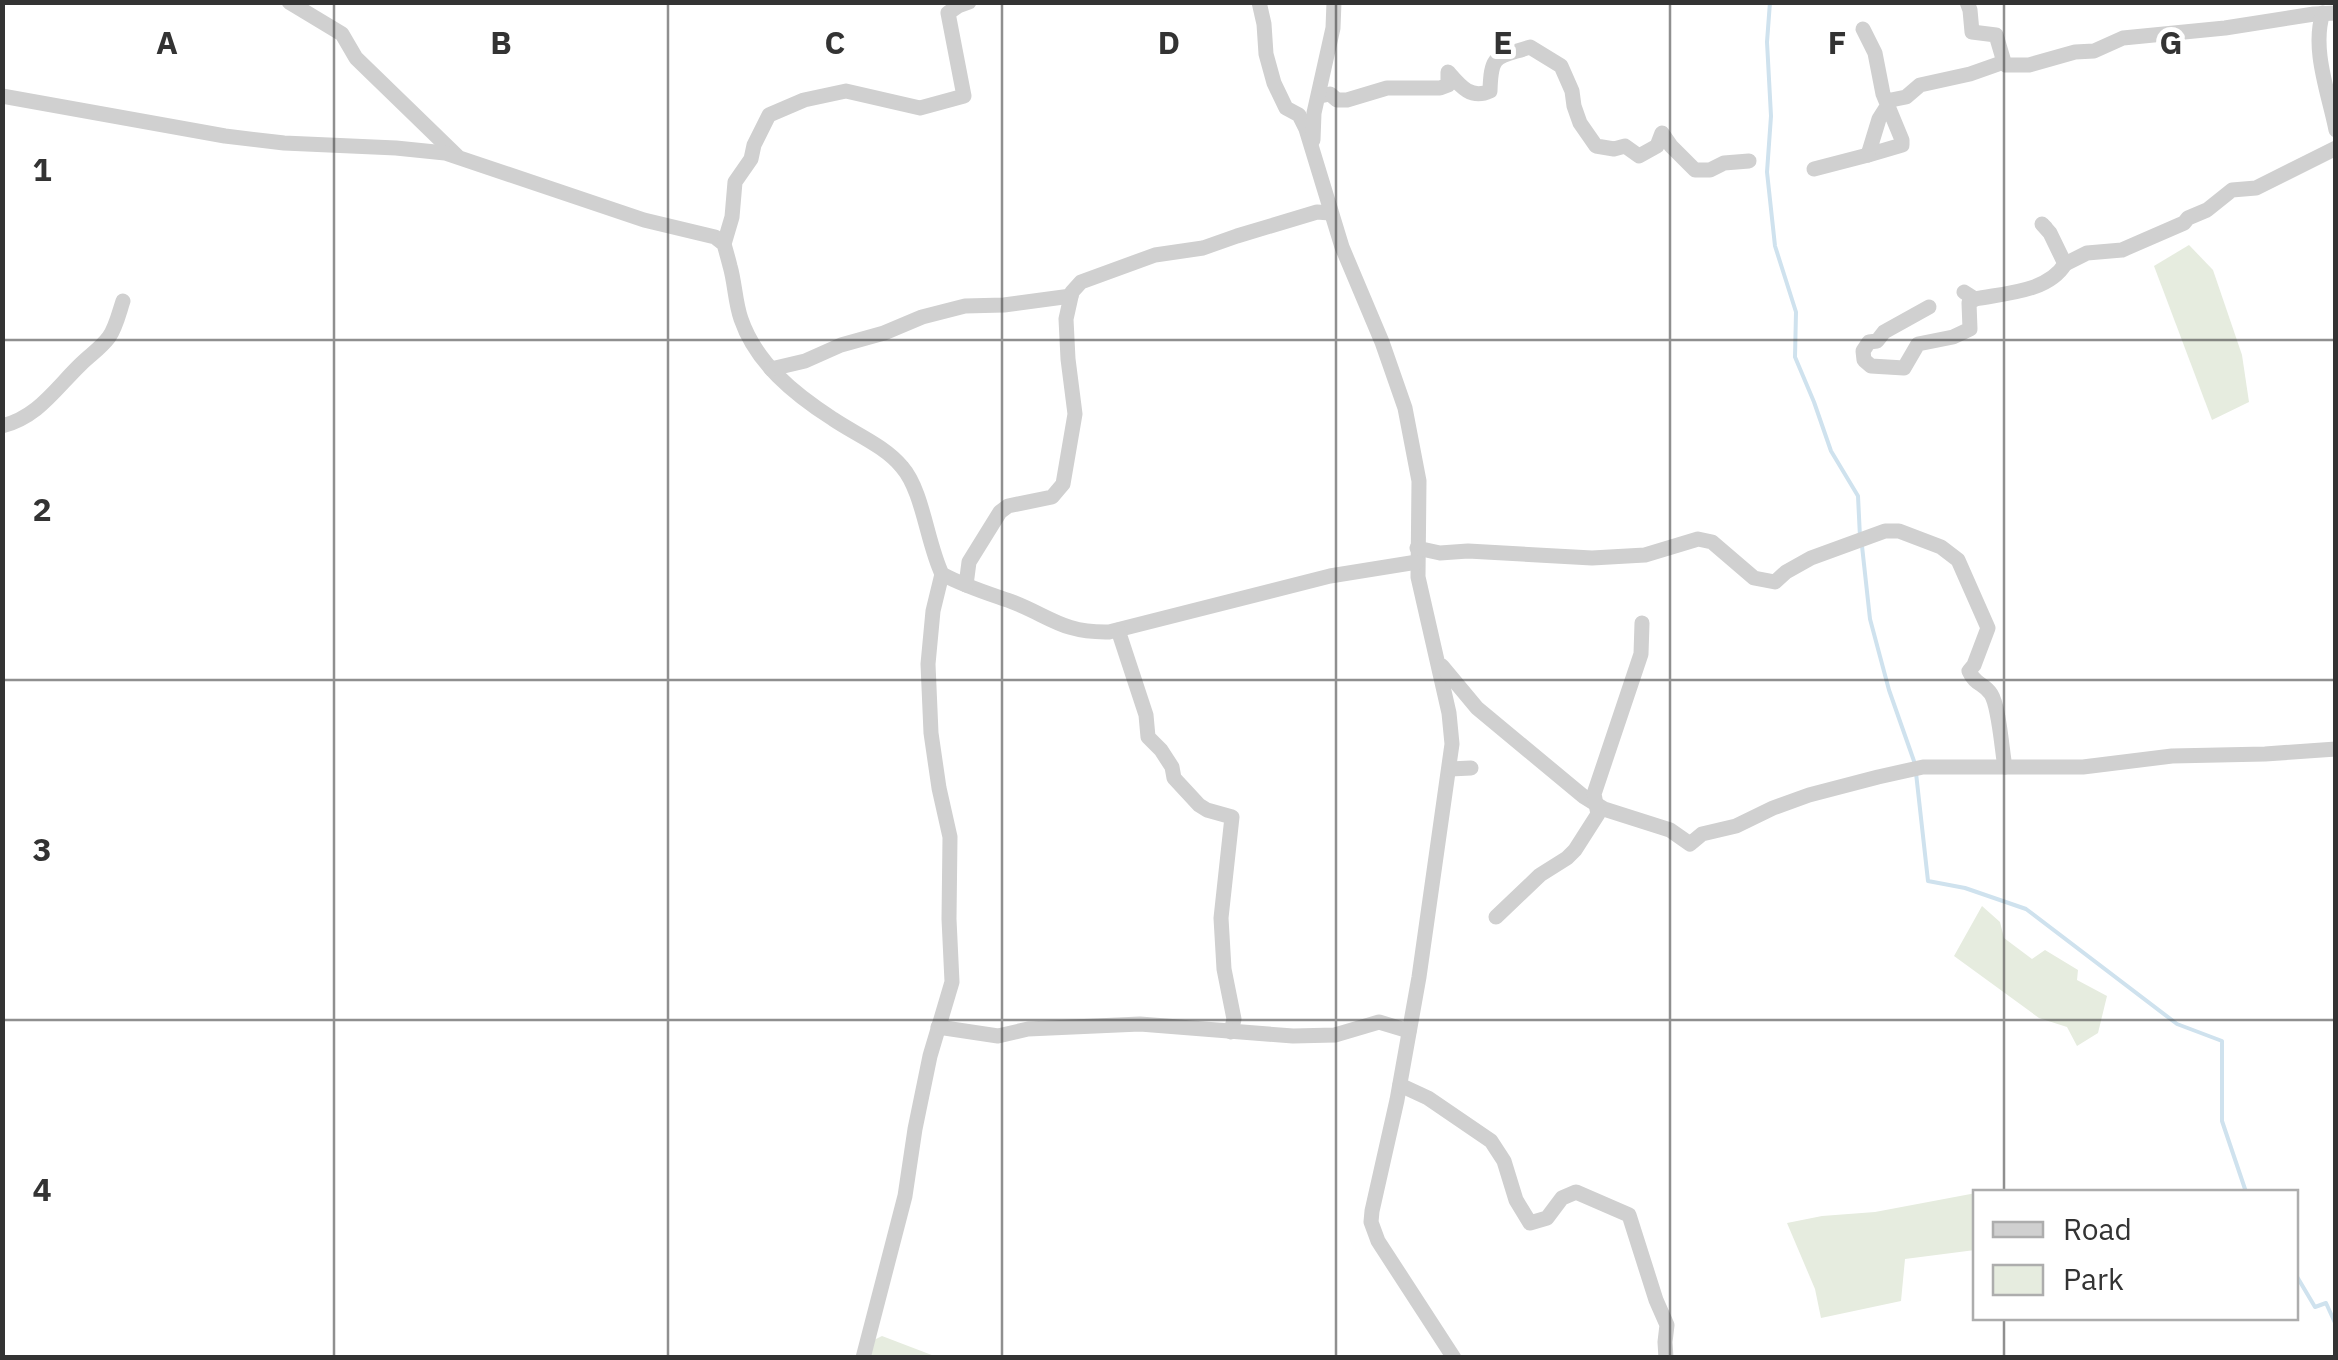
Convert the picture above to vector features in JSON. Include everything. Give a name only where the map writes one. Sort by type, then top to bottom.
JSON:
[{"type":"street","points":[[289,2],[342,34],[356,58],[460,158]]},
{"type":"street","points":[[862,1358],[905,1196],[918,1111],[952,982],[948,919],[950,837],[931,733],[928,664],[942,574],[904,468],[886,452],[828,416],[772,370],[750,340],[740,316],[724,244],[730,231],[735,182],[751,159],[769,115],[804,100],[846,91],[920,108],[964,96],[948,13],[970,2]]},
{"type":"street","points":[[1259,2],[1274,83],[1286,108],[1300,116],[1312,144],[1342,247],[1405,408],[1418,472],[1417,555],[1425,612],[1452,730],[1450,769],[1400,1086],[1371,1222],[1378,1241],[1454,1358]]},
{"type":"street","points":[[1312,144],[1334,2]]},
{"type":"street","points":[[1967,2],[1972,32],[1996,35],[2004,62],[2016,66],[2094,51],[2124,38],[2329,13]]},
{"type":"street","points":[[2329,13],[2318,26],[2318,46],[2336,130]]},
{"type":"street","points":[[1814,169],[1902,145],[1874,53],[1863,30]]},
{"type":"street","points":[[1320,96],[1330,94],[1338,100],[1348,100],[1387,88],[1440,88],[1448,85],[1448,72],[1470,94],[1480,96],[1490,92],[1494,62],[1502,54],[1530,47],[1561,66],[1580,123],[1596,146],[1625,146],[1638,156],[1658,146],[1662,134],[1696,170],[1748,161]]},
{"type":"street","points":[[1868,155],[1878,120],[1892,100],[1906,96],[1920,84],[2004,62]]},
{"type":"street","points":[[2,96],[225,136],[445,153],[644,220],[714,237],[724,244]]},
{"type":"street","points":[[1929,307],[1884,332],[1878,341],[1870,342],[1863,350],[1864,360],[1871,366],[1904,368],[1918,344],[1970,330],[1970,296],[2043,284],[2058,276],[2065,264],[2088,253],[2122,250],[2184,223],[2232,190],[2256,188],[2336,148]]},
{"type":"street","points":[[966,585],[970,562],[1000,512],[1008,506],[1052,497],[1063,484],[1075,414],[1066,319],[1071,296],[1081,282],[1154,255],[1190,252],[1317,212],[1330,212]]},
{"type":"street","points":[[2046,228],[2042,224],[2065,264]]},
{"type":"street","points":[[772,370],[965,306],[1071,296]]},
{"type":"street","points":[[2,426],[28,418],[100,348],[112,334],[123,301]]},
{"type":"street","points":[[942,574],[1067,628],[1090,632],[1118,630],[1417,555],[1468,550],[1592,558],[1645,555],[1698,539],[1712,542],[1754,578],[1775,582],[1811,558],[1885,531],[1904,532],[1941,547],[1958,560],[1986,624],[1988,632],[1970,671],[1974,681],[1991,693],[2006,767]]},
{"type":"street","points":[[1496,917],[1540,875],[1567,858],[1596,819],[1594,794],[1642,654],[1642,622]]},
{"type":"street","points":[[1118,630],[1146,714],[1148,737],[1172,767],[1174,778],[1199,805],[1232,817],[1222,918],[1224,970],[1234,1018],[1231,1032]]},
{"type":"street","points":[[1437,659],[1477,708],[1597,806],[1670,830],[1690,844],[1702,834],[1736,826],[1809,795],[1916,768],[2083,767],[2172,756],[2336,749]]},
{"type":"street","points":[[1450,769],[1471,768]]},
{"type":"street","points":[[938,1027],[998,1036],[1028,1028],[1108,1024],[1293,1036],[1335,1035],[1379,1022],[1409,1031]]},
{"type":"street","points":[[1400,1086],[1428,1098],[1491,1140],[1530,1223],[1548,1218],[1562,1198],[1576,1192],[1629,1215],[1667,1326],[1666,1358]]},
{"type":"green space","points":[[2189,245],[2213,270],[2242,355],[2249,402],[2212,420],[2154,266]]},
{"type":"green space","points":[[1982,906],[2000,922],[2004,938],[2032,959],[2045,950],[2078,970],[2077,980],[2107,996],[2098,1033],[2077,1046],[2067,1027],[2039,1018],[1954,956]]},
{"type":"green space","points":[[1973,1194],[1973,1250],[1905,1259],[1901,1301],[1821,1318],[1815,1289],[1787,1223]]},
{"type":"green space","points":[[882,1336],[937,1357],[869,1358],[874,1340]]},
{"type":"waterway","points":[[1770,2],[1767,42],[1771,116],[1767,172],[1775,246],[1796,312],[1795,357],[1831,451],[1858,496],[1860,537]]},
{"type":"waterway","points":[[1862,546],[1870,619],[1915,764]]},
{"type":"waterway","points":[[1916,773],[1928,881],[1965,888],[2026,909],[2177,1024],[2222,1041],[2222,1121],[2245,1190]]},
{"type":"waterway","points":[[2298,1278],[2315,1307],[2326,1303],[2336,1325]]}]
